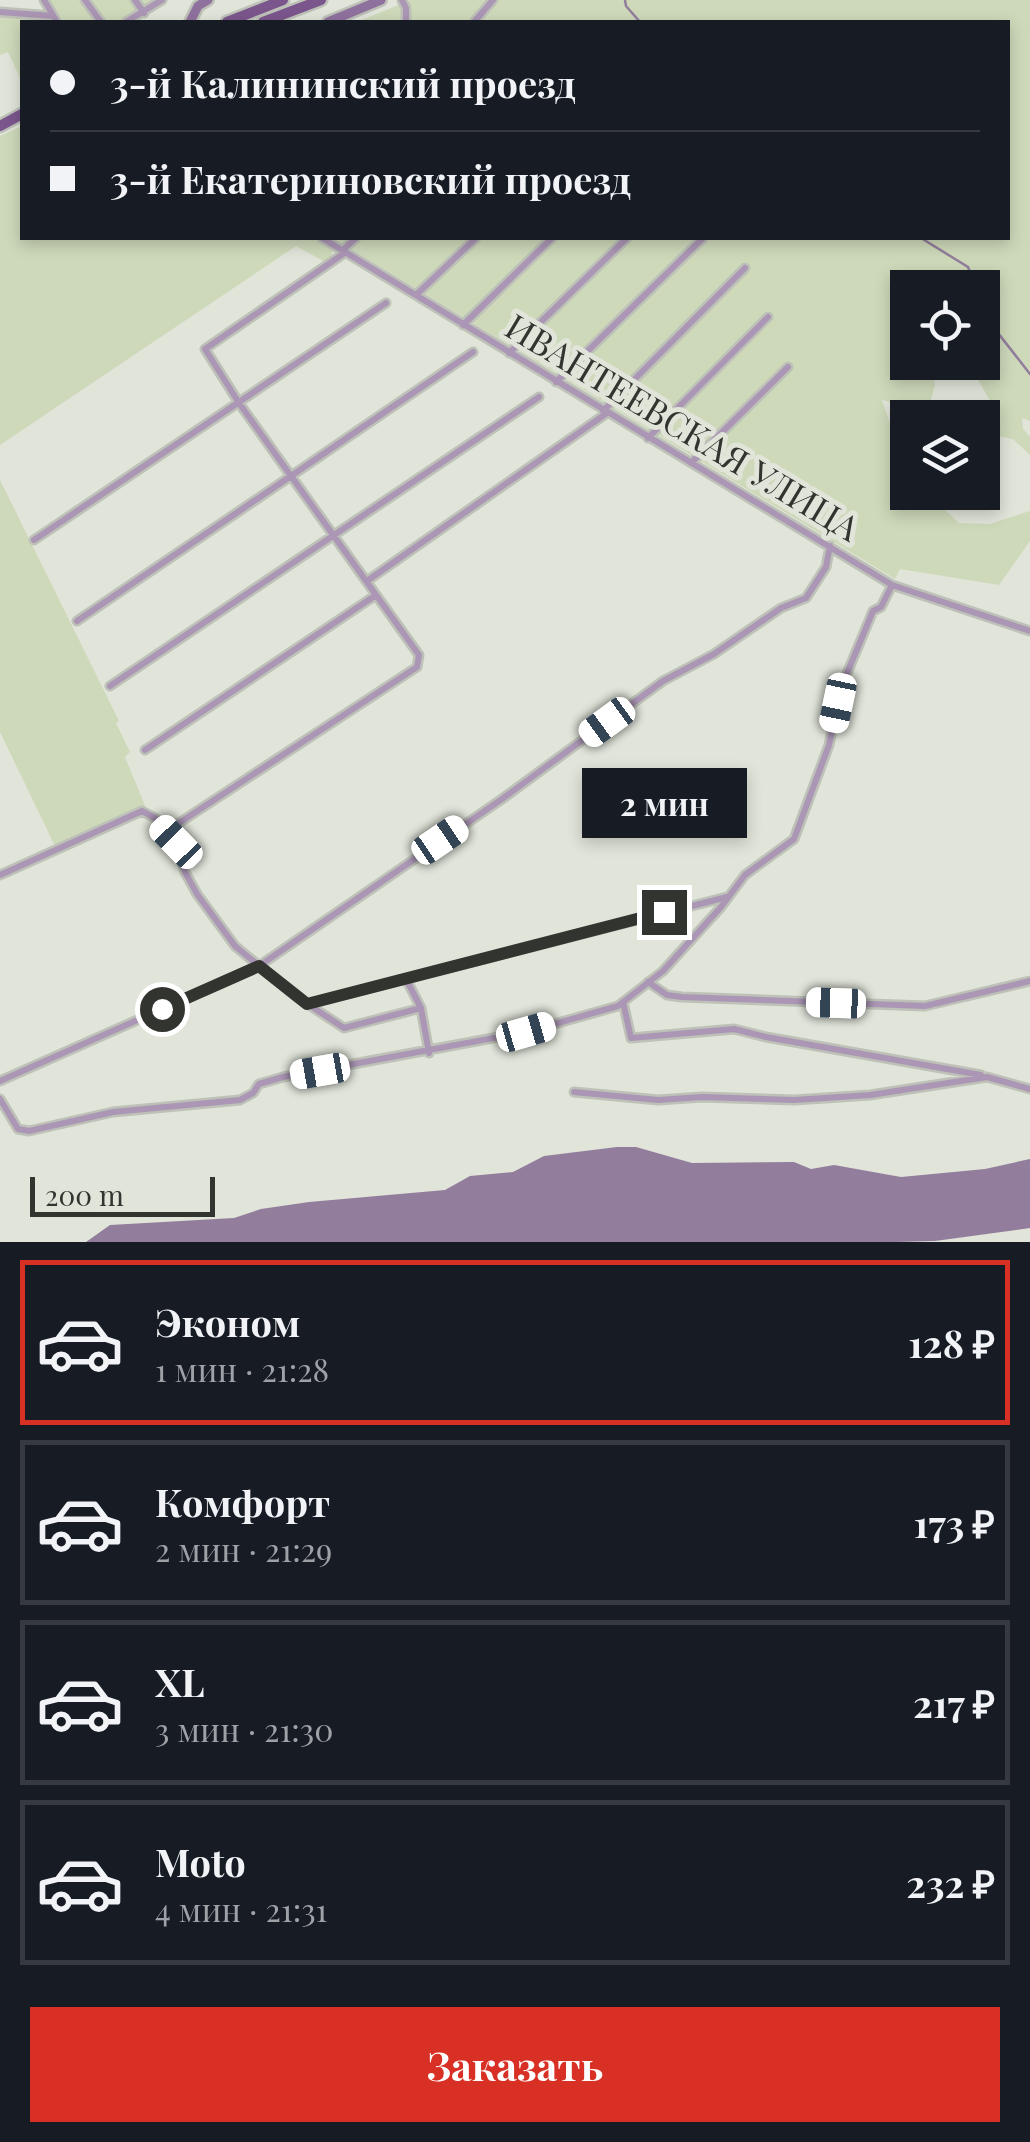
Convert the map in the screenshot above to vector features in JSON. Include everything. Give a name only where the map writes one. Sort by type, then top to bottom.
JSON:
[{"type":"main road","points":[[232,20],[283,0]]},
{"type":"main road","points":[[268,20],[322,0]]},
{"type":"main road","points":[[0,126],[19,118]]},
{"type":"street","points":[[44,0],[55,20]]},
{"type":"street","points":[[135,0],[144,13]]},
{"type":"street","points":[[130,20],[162,0]]},
{"type":"street","points":[[192,18],[208,0]]},
{"type":"street","points":[[333,20],[381,0]]},
{"type":"street","points":[[476,20],[492,0]]},
{"type":"street","points":[[0,12],[55,20]]},
{"type":"street","name":"ИВАНТЕЕВСКАЯ УЛИЦА","points":[[326,240],[892,585],[1030,631]]},
{"type":"street","points":[[179,823],[417,667],[420,661],[367,580],[239,403],[206,349],[345,251],[354,240]]},
{"type":"street","points":[[416,295],[474,240]]},
{"type":"street","points":[[464,326],[550,240]]},
{"type":"street","points":[[510,353],[626,240]]},
{"type":"street","points":[[556,382],[702,240]]},
{"type":"street","points":[[367,580],[605,412],[746,268]]},
{"type":"street","points":[[34,540],[386,303]]},
{"type":"street","points":[[648,438],[768,317]]},
{"type":"street","points":[[77,621],[474,352]]},
{"type":"street","points":[[690,464],[788,366]]},
{"type":"street","points":[[110,686],[539,396]]},
{"type":"street","points":[[0,1081],[259,966],[502,799],[663,680],[714,654],[781,608],[806,598],[826,566],[830,546]]},
{"type":"street","points":[[0,1099],[18,1129],[28,1131],[113,1112],[240,1100],[253,1093],[259,1084],[283,1077],[429,1053],[526,1032],[618,1006],[662,971],[745,875],[794,839],[829,745],[840,690],[873,612],[881,607],[892,585]]},
{"type":"street","points":[[146,750],[376,595]]},
{"type":"street","points":[[0,876],[142,812],[155,818],[176,842],[197,894],[236,946],[307,1004],[344,1028],[422,1008]]},
{"type":"street","points":[[307,1004],[728,897]]},
{"type":"street","points":[[405,978],[422,1008],[429,1053]]},
{"type":"street","points":[[648,982],[667,995],[682,997],[925,1006],[1030,981]]},
{"type":"street","points":[[623,1002],[632,1038],[734,1029],[1030,1088]]},
{"type":"street","points":[[574,1092],[658,1100],[794,1100],[870,1095],[986,1077]]},
{"type":"green space","points":[[47,0],[157,0],[122,20],[63,20]]},
{"type":"green space","points":[[411,0],[1030,0],[1030,421],[1022,418],[1023,429],[1030,437],[1030,455],[1013,439],[1000,437],[1000,400],[990,400],[978,380],[1000,380],[1000,270],[890,270],[890,380],[934,380],[935,385],[931,400],[882,400],[890,423],[890,510],[945,510],[959,523],[990,524],[1030,511],[1030,541],[999,585],[900,569],[895,579],[336,240],[1010,240],[1010,20],[362,20]]},
{"type":"green space","points":[[0,15],[46,20],[20,20],[20,78],[8,52],[0,55]]},
{"type":"green space","points":[[20,127],[20,240],[317,240],[333,251],[327,263],[296,246],[0,445],[0,136]]},
{"type":"green space","points":[[0,480],[119,721],[116,723],[130,752],[125,757],[146,808],[55,846],[0,732]]},
{"type":"shaded area","points":[[636,1147],[692,1163],[794,1162],[811,1169],[834,1165],[901,1177],[985,1169],[1030,1159],[1030,1228],[897,1242],[86,1242],[110,1225],[234,1218],[261,1209],[309,1202],[445,1190],[470,1176],[513,1172],[544,1156]]},
{"type":"waterway","points":[[625,0],[638,20]]},
{"type":"waterway","points":[[924,240],[969,270]]},
{"type":"waterway","points":[[1000,336],[1030,374]]},
{"type":"route","points":[[162,1009],[259,966],[307,1004],[664,912]]}]
